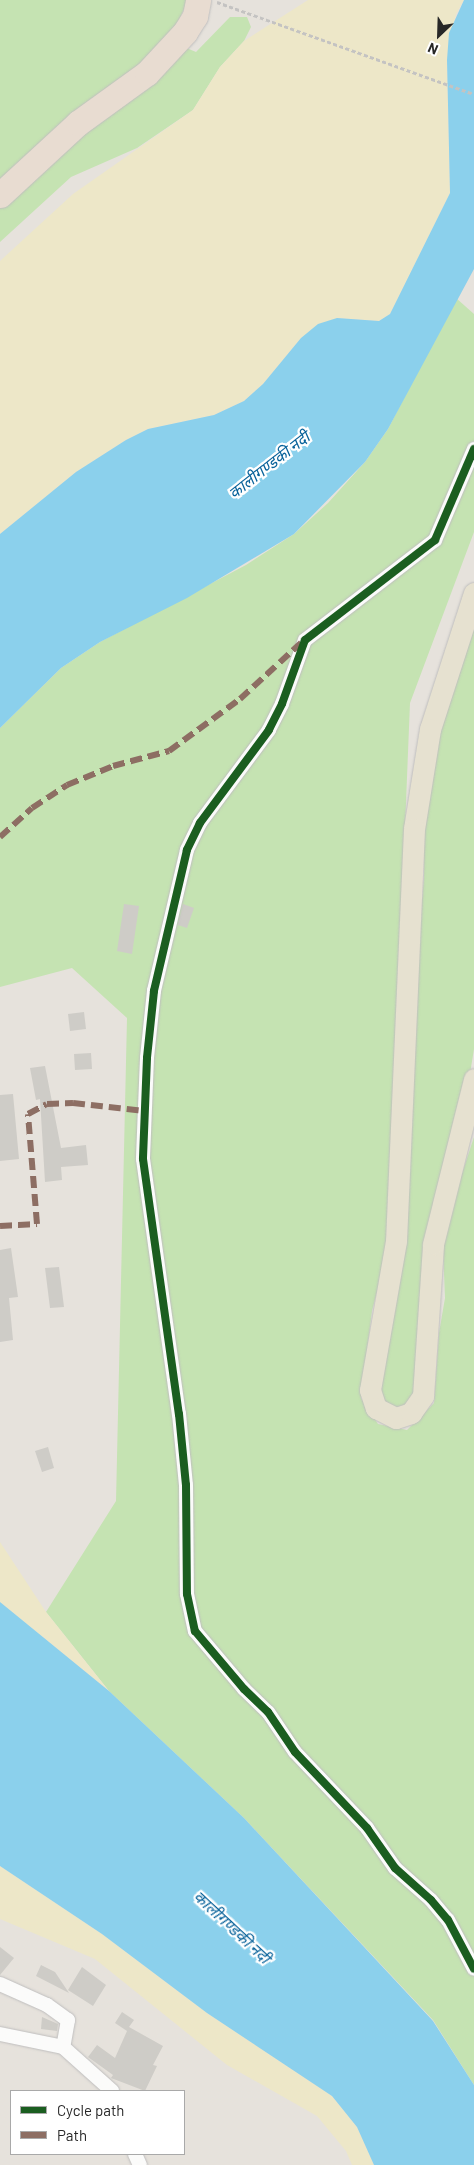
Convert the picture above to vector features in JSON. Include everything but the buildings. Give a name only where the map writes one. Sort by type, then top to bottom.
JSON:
[{"type":"highway","points":[[0,195],[78,123],[147,73],[185,32],[195,16],[198,0]]},
{"type":"main road","points":[[474,593],[430,729],[414,829],[396,1241],[370,1390],[371,1400],[376,1408],[396,1418],[411,1414],[423,1396],[433,1244],[474,1079]]},
{"type":"street","points":[[474,449],[435,540],[305,640],[282,704],[269,730],[200,823],[187,850],[154,991],[147,1058],[142,1159],[179,1414],[186,1485],[187,1594],[195,1631],[244,1690],[268,1712],[294,1752],[367,1828],[395,1868],[442,1914],[474,1969]]},
{"type":"street","points":[[0,1984],[47,2005],[68,2020],[63,2046]]},
{"type":"street","points":[[0,2034],[63,2046],[111,2090]]},
{"type":"path","points":[[211,0],[474,94]]},
{"type":"green space","points":[[0,0],[188,0],[180,18],[177,44],[196,52],[230,17],[247,17],[251,27],[244,41],[220,67],[193,110],[137,148],[71,177],[0,242]]},
{"type":"green space","points":[[456,298],[474,314],[474,532],[410,703],[388,1250],[372,1311],[361,1398],[378,1424],[407,1430],[434,1403],[439,1333],[445,1298],[443,1248],[448,1216],[474,1137],[474,2085],[433,2020],[244,1818],[109,1691],[46,1612],[116,1501],[127,1018],[72,968],[0,987],[0,728],[61,668],[100,642],[246,565],[294,534],[328,503],[365,462],[388,429]]},
{"type":"green space","points":[[474,624],[474,1049],[421,1374],[408,1408],[381,1405],[377,1381],[424,878],[424,796],[432,757]]},
{"type":"sand","points":[[308,0],[464,0],[456,14],[447,60],[450,193],[390,314],[379,321],[337,318],[301,338],[263,384],[244,401],[214,415],[148,429],[126,440],[76,472],[0,534],[0,261],[73,194],[193,110],[220,67],[244,41]]},
{"type":"sand","points":[[0,1542],[46,1612],[109,1691],[0,1602]]},
{"type":"sand","points":[[0,1866],[102,1934],[207,2013],[332,2096],[357,2127],[374,2165],[352,2165],[346,2151],[317,2116],[227,2065],[95,1959],[0,1919]]},
{"type":"water","name":"कालीगण्डकी नदी","points":[[464,0],[474,0],[474,269],[388,429],[365,462],[294,534],[187,598],[100,642],[61,668],[0,728],[0,534],[76,472],[126,440],[148,429],[214,415],[244,401],[263,384],[301,338],[318,324],[337,318],[379,321],[390,314],[450,193],[447,60],[449,33]]},
{"type":"water","name":"कालीगण्डकी नदी","points":[[0,1602],[109,1691],[244,1818],[433,2021],[474,2085],[474,2165],[374,2165],[357,2127],[332,2096],[207,2013],[102,1934],[0,1866]]},
{"type":"marked path","points":[[0,837],[32,808],[67,785],[113,766],[169,751],[240,699],[301,643]]},
{"type":"marked path","points":[[0,1226],[37,1224],[28,1114],[47,1104],[73,1103],[145,1111]]},
{"type":"cycle path","points":[[474,449],[435,540],[305,640],[282,704],[269,730],[200,823],[187,850],[154,991],[147,1058],[143,1159],[179,1414],[186,1485],[187,1594],[195,1631],[244,1689],[268,1712],[295,1752],[367,1828],[395,1868],[431,1900],[448,1920],[474,1969]]}]
